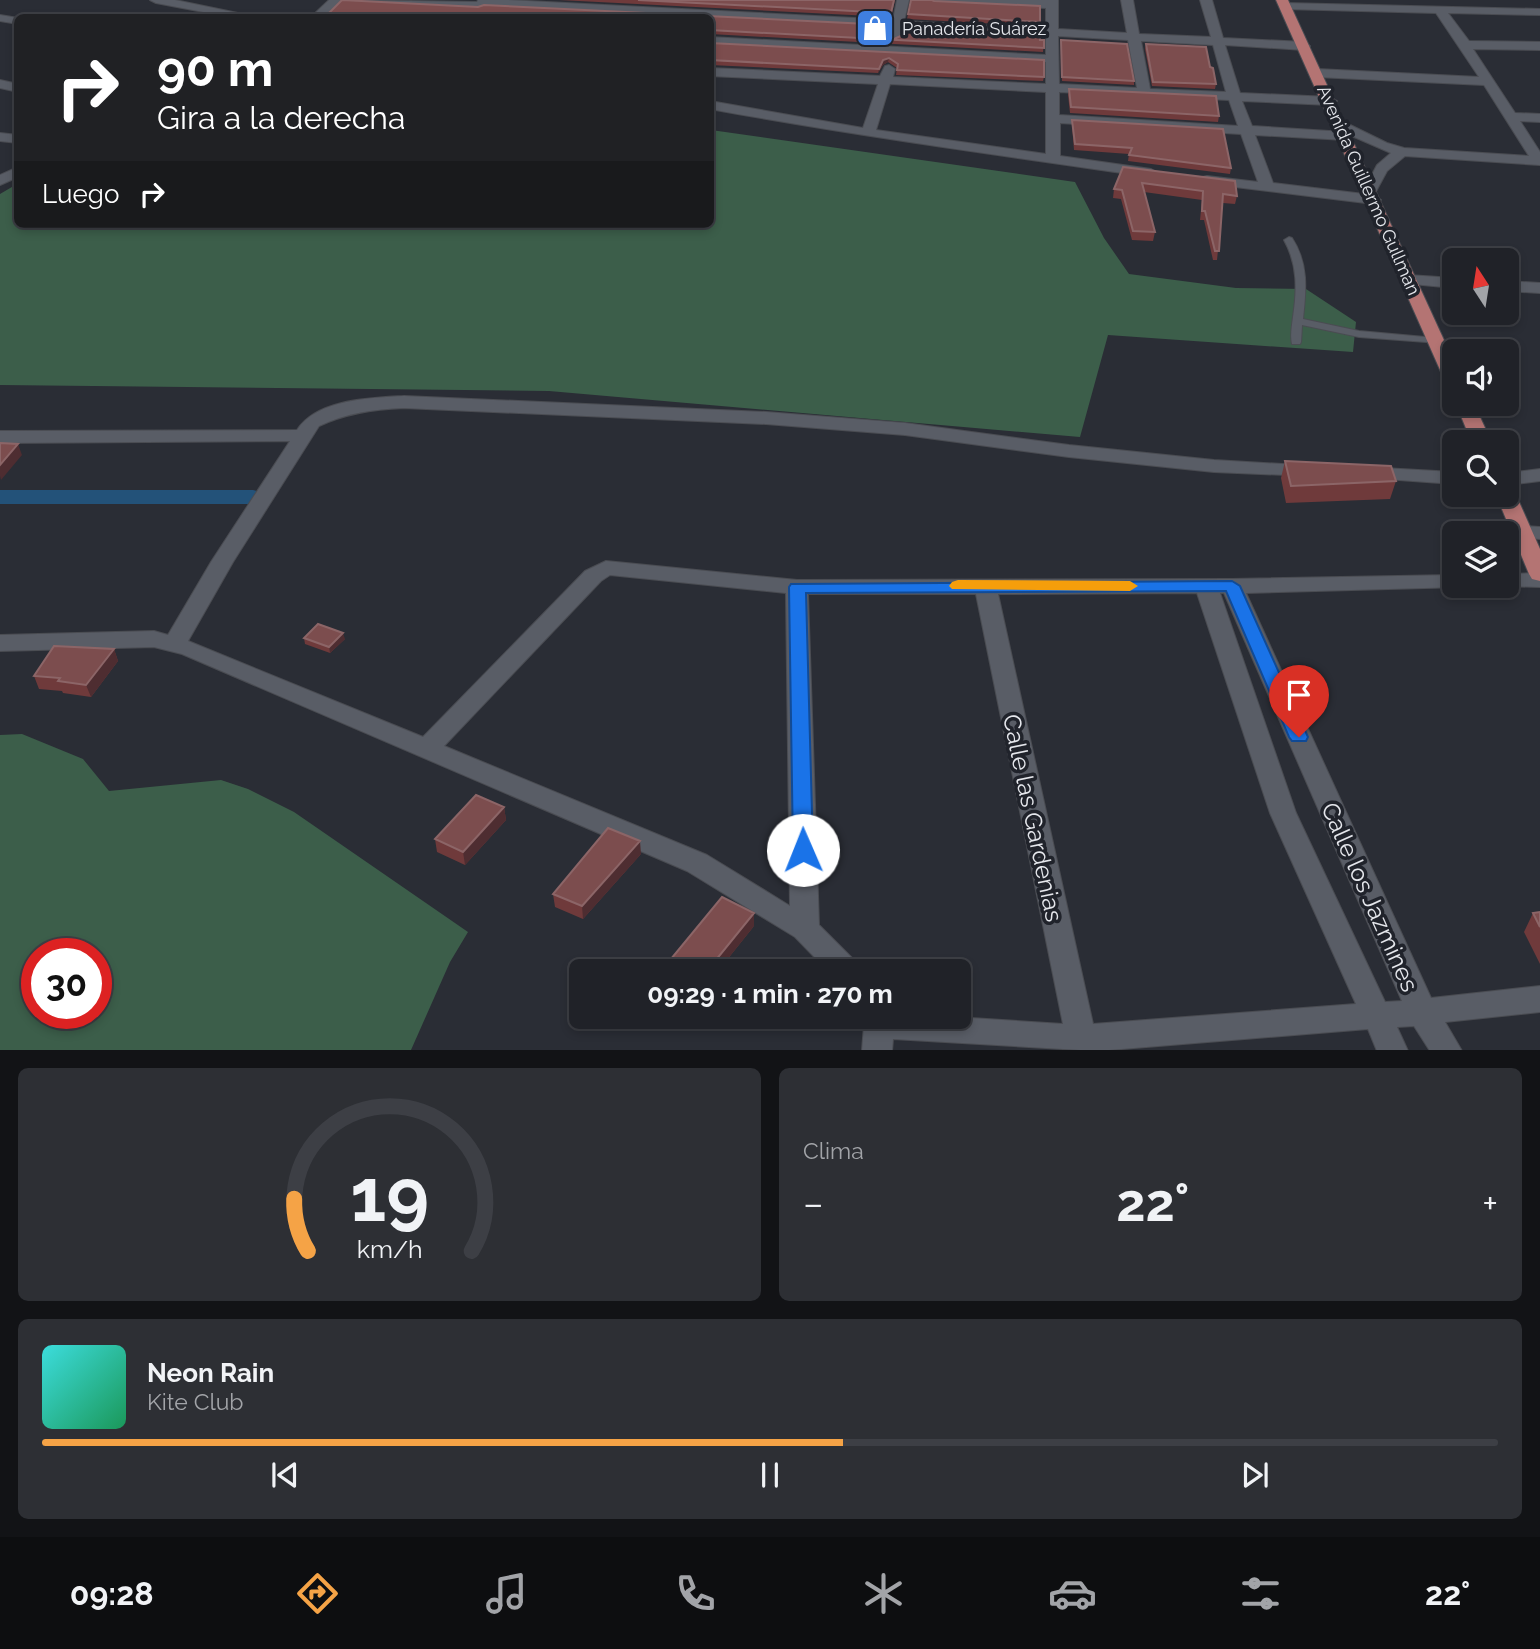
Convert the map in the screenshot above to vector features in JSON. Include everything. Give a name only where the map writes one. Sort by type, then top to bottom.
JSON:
[{"type":"main road","name":"Avenida Guillermo Gullman","points":[[1284,3],[1442,354]]},
{"type":"main road","points":[[1514,507],[1531,533],[1540,574]]},
{"type":"street","points":[[156,0],[235,14]]},
{"type":"street","points":[[319,14],[335,0]]},
{"type":"street","points":[[348,0],[482,3],[669,14]]},
{"type":"street","points":[[868,133],[887,80],[903,0]]},
{"type":"street","points":[[934,0],[1052,2],[1053,160]]},
{"type":"street","points":[[1127,0],[1144,92]]},
{"type":"street","points":[[1206,0],[1245,130],[1267,187]]},
{"type":"street","points":[[1284,3],[1439,9],[1457,5],[1540,12]]},
{"type":"street","points":[[1439,9],[1540,161]]},
{"type":"street","points":[[714,16],[1304,46]]},
{"type":"street","points":[[714,41],[1053,59]]},
{"type":"street","points":[[1465,45],[1540,46]]},
{"type":"street","points":[[714,72],[1330,101]]},
{"type":"street","points":[[1317,74],[1488,81]]},
{"type":"street","points":[[714,106],[868,133],[1170,175]]},
{"type":"street","points":[[1510,117],[1540,118]]},
{"type":"street","points":[[1053,119],[1245,130],[1343,130],[1403,152],[1540,161]]},
{"type":"street","points":[[1198,178],[1372,196],[1377,172],[1386,161],[1403,152]]},
{"type":"street","points":[[1408,279],[1442,281]]},
{"type":"street","points":[[1519,287],[1540,288]]},
{"type":"street","points":[[175,644],[222,562],[312,422],[335,410],[361,403],[404,402],[766,418],[905,429],[1069,451],[1214,466],[1442,477]]},
{"type":"street","points":[[0,437],[224,432],[303,436]]},
{"type":"street","points":[[1519,478],[1540,475]]},
{"type":"street","points":[[427,748],[593,576],[606,568],[797,587],[1219,586],[1442,582]]},
{"type":"street","points":[[1519,581],[1540,580]]},
{"type":"street","name":"Calle las Gardenias","points":[[985,585],[1081,1044]]},
{"type":"street","points":[[1219,586],[1283,813],[1393,1050]]},
{"type":"street","name":"Calle los Jazmines","points":[[1219,586],[1422,1012],[1446,1050]]},
{"type":"street","points":[[797,587],[805,929]]},
{"type":"street","points":[[0,643],[132,639],[175,644],[697,863],[805,929],[834,959]]},
{"type":"street","points":[[878,1031],[1081,1044],[1540,999]]},
{"type":"lane","points":[[1289,240],[1297,251],[1303,276],[1296,321],[1296,342]]},
{"type":"lane","points":[[1296,321],[1359,334],[1436,341]]},
{"type":"green space","points":[[714,130],[1075,182],[1104,238],[1129,274],[1236,288],[1306,289],[1356,322],[1353,352],[1108,335],[1080,437],[549,391],[0,385],[0,194],[14,186],[14,228],[714,228]]},
{"type":"green space","points":[[22,734],[83,759],[109,791],[221,780],[248,789],[294,812],[468,932],[450,962],[411,1050],[0,1050],[0,735]]},
{"type":"building","points":[[342,0],[666,14],[328,14]]},
{"type":"building","points":[[638,0],[894,0],[891,13]]},
{"type":"building","points":[[911,0],[1040,6],[1040,22],[908,14]]},
{"type":"building","points":[[714,16],[888,25],[887,34],[894,39],[903,35],[905,26],[1040,34],[1040,40],[1044,40],[1044,48],[714,30]]},
{"type":"building","points":[[1061,40],[1127,44],[1134,81],[1062,77]]},
{"type":"building","points":[[714,43],[1044,60],[1044,77],[897,70],[898,64],[889,58],[883,60],[879,69],[714,60]]},
{"type":"building","points":[[1146,44],[1206,47],[1216,84],[1153,82]]},
{"type":"building","points":[[1069,89],[1216,96],[1219,116],[1071,107]]},
{"type":"building","points":[[1072,120],[1223,129],[1231,168],[1129,155],[1132,148],[1075,144]]},
{"type":"building","points":[[1123,167],[1235,181],[1237,196],[1223,194],[1219,251],[1215,251],[1205,211],[1202,211],[1203,191],[1142,183],[1155,232],[1133,231],[1122,190],[1114,189]]},
{"type":"building","points":[[0,443],[18,444],[0,465]]},
{"type":"building","points":[[1285,461],[1391,466],[1396,481],[1291,486]]},
{"type":"building","points":[[318,624],[343,633],[329,647],[304,638]]},
{"type":"building","points":[[54,646],[114,649],[86,685],[58,681],[60,678],[34,676]]},
{"type":"building","points":[[476,795],[504,807],[463,852],[435,839]]},
{"type":"building","points":[[608,828],[640,841],[582,906],[553,894]]},
{"type":"building","points":[[722,897],[754,913],[717,959],[671,959]]},
{"type":"building","points":[[1540,912],[1540,927],[1533,913]]},
{"type":"waterway","points":[[0,497],[253,497]]},
{"type":"slow traffic","points":[[958,586],[1130,586]]},
{"type":"place","name":"Panadería Suárez","points":[[875,28]]},
{"type":"route","points":[[803,850],[797,587],[1232,586],[1299,737]]}]
